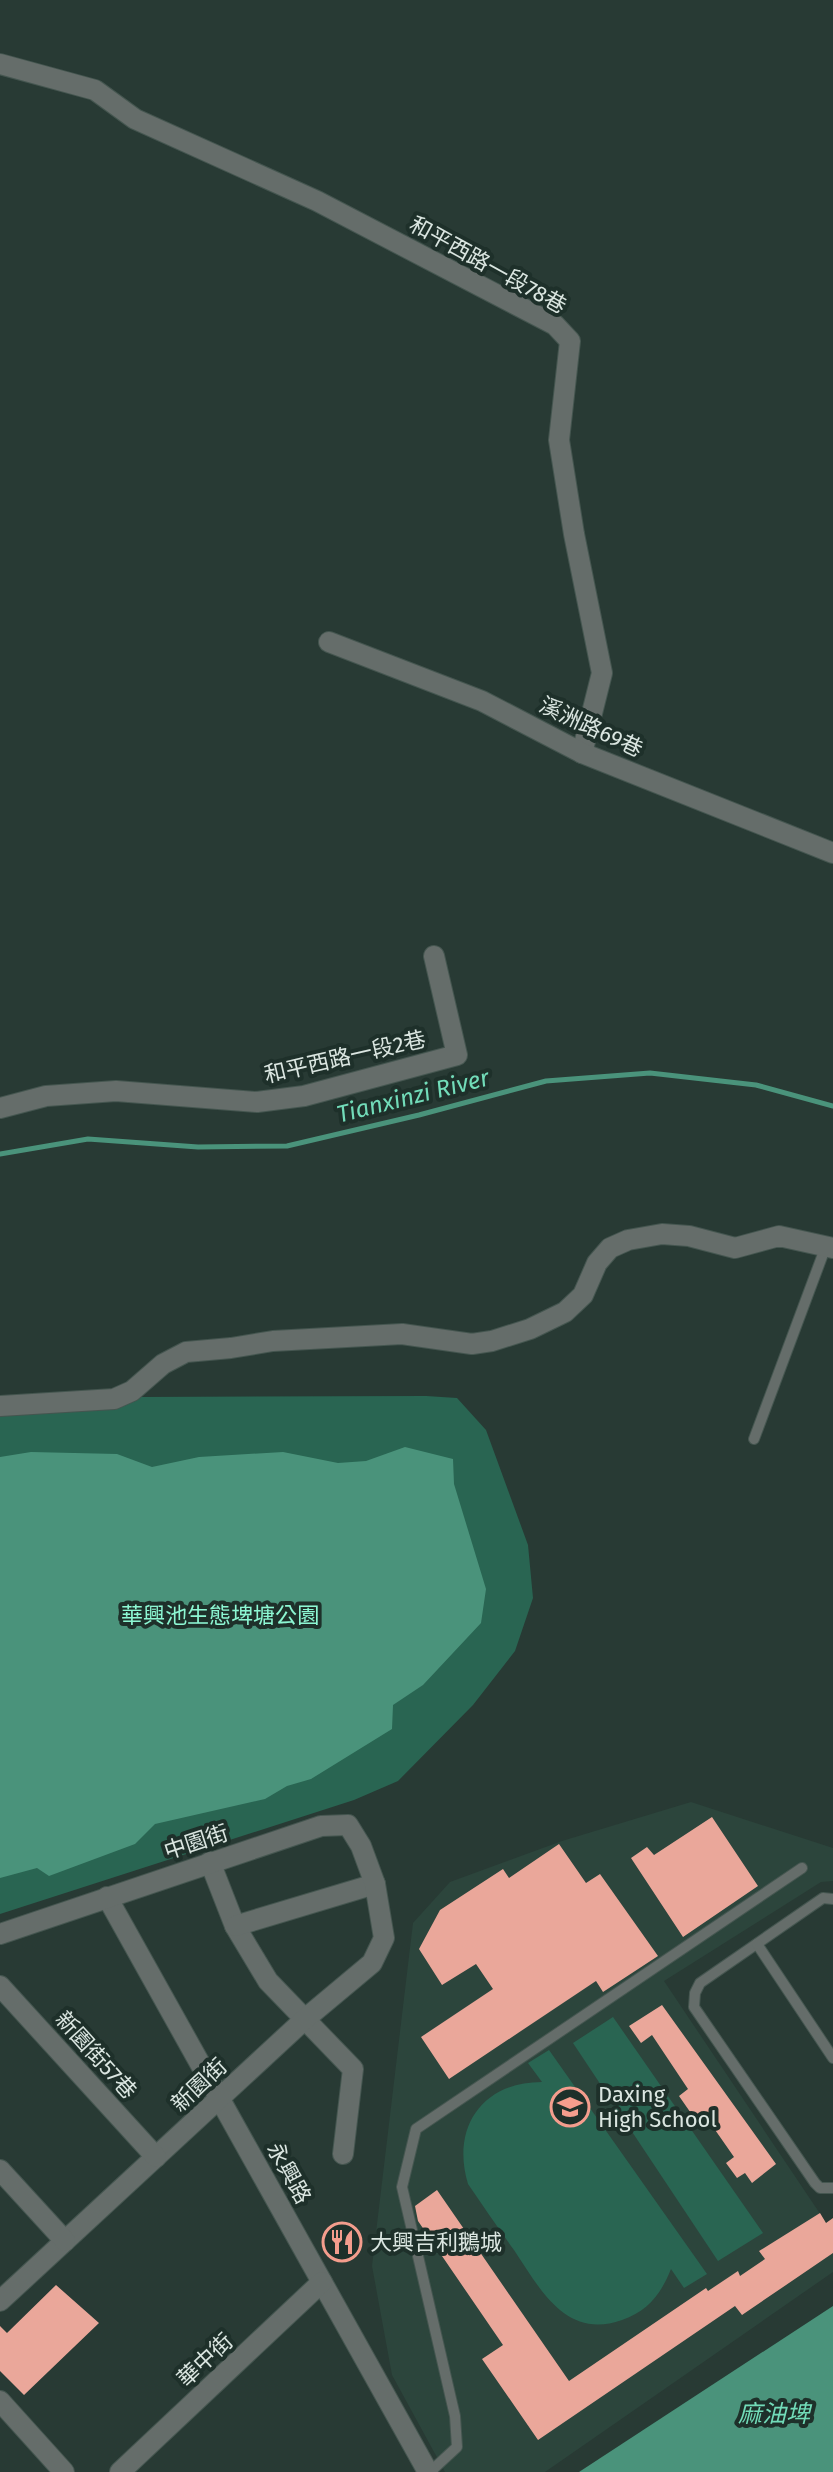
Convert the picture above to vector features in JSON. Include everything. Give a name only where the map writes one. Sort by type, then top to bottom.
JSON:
[{"type":"street","name":"和平西路一段78巷","points":[[0,64],[95,90],[135,119],[317,201],[555,325],[570,341],[559,440],[602,673],[582,753]]},
{"type":"street","name":"溪洲路69巷","points":[[329,642],[482,701],[582,753],[833,853]]},
{"type":"street","name":"和平西路一段2巷","points":[[0,1108],[46,1096],[116,1091],[257,1102],[304,1096],[457,1055],[434,956]]},
{"type":"street","points":[[0,1406],[114,1399],[132,1391],[163,1364],[186,1352],[273,1341],[402,1334],[472,1344],[492,1341],[530,1329],[565,1312],[583,1295],[597,1263],[610,1248],[628,1240],[662,1234],[689,1236],[735,1248],[779,1236],[830,1247]]},
{"type":"street","name":"中園街","points":[[0,1934],[321,1826],[348,1825],[361,1846],[375,1884]]},
{"type":"street","points":[[210,1862],[235,1926],[268,1981],[353,2069],[343,2154]]},
{"type":"street","points":[[235,1926],[375,1884]]},
{"type":"street","name":"新園街","points":[[0,2301],[305,2019],[372,1963],[384,1938],[375,1884]]},
{"type":"street","name":"永興路","points":[[107,1897],[429,2472]]},
{"type":"street","name":"新園街57巷","points":[[0,1986],[156,2157]]},
{"type":"street","points":[[0,2170],[65,2241]]},
{"type":"street","name":"華中街","points":[[120,2472],[322,2282]]},
{"type":"street","points":[[0,2401],[64,2472]]},
{"type":"lane","points":[[754,1439],[830,1247]]},
{"type":"lane","points":[[429,2472],[457,2447],[455,2416],[402,2187],[416,2129],[802,1868]]},
{"type":"lane","points":[[833,1899],[823,1898],[700,1983],[695,1993],[694,2007],[815,2183],[820,2188],[833,2188]]},
{"type":"lane","points":[[757,1944],[833,2058]]},
{"type":"shaded area","name":"Daxing High School","points":[[691,1802],[833,1848],[833,1881],[821,1882],[664,1981],[833,2233],[833,2272],[545,2472],[445,2472],[392,2375],[372,2266],[413,1923],[450,1882],[562,1841]]},
{"type":"green space","name":"華興池生態埤塘公園","points":[[141,1397],[457,1398],[486,1430],[528,1545],[533,1598],[515,1651],[473,1705],[398,1781],[354,1800],[0,1914],[0,1411],[105,1407]]},
{"type":"green space","points":[[613,2017],[763,2233],[718,2261],[573,2043]]},
{"type":"green space","points":[[549,2050],[707,2274],[684,2288],[671,2269],[652,2300],[639,2312],[622,2320],[585,2323],[557,2307],[534,2280],[468,2184],[464,2144],[476,2112],[503,2090],[542,2082],[528,2063]]},
{"type":"water","name":"華興池生態埤塘公園","points":[[405,1447],[453,1459],[454,1484],[486,1589],[481,1623],[423,1685],[393,1705],[392,1729],[311,1779],[287,1786],[265,1799],[155,1824],[135,1844],[49,1876],[37,1868],[0,1878],[0,1457],[31,1452],[117,1454],[152,1467],[199,1457],[283,1452],[338,1463],[366,1461]]},
{"type":"water","name":"麻油埤","points":[[833,2306],[833,2472],[579,2472]]},
{"type":"building","points":[[712,1817],[758,1886],[683,1937],[631,1858],[647,1847],[654,1855]]},
{"type":"building","points":[[559,1844],[586,1883],[600,1874],[658,1956],[603,1992],[596,1981],[449,2079],[421,2037],[493,1989],[476,1964],[442,1985],[419,1949],[440,1910],[503,1869],[509,1878]]},
{"type":"building","points":[[662,2005],[776,2164],[752,2183],[745,2173],[737,2178],[726,2163],[734,2157],[704,2114],[695,2119],[679,2096],[688,2089],[652,2035],[641,2043],[629,2026]]},
{"type":"building","points":[[437,2190],[569,2381],[706,2288],[708,2291],[738,2271],[740,2276],[765,2259],[759,2251],[820,2213],[826,2223],[833,2218],[833,2253],[742,2315],[735,2306],[538,2440],[482,2359],[503,2345],[418,2221],[415,2206]]},
{"type":"building","points":[[56,2285],[99,2323],[24,2395],[0,2371],[0,2326],[7,2333]]},
{"type":"waterway","name":"Tianxinzi River","points":[[0,1154],[88,1139],[198,1147],[287,1146],[546,1081],[650,1073],[756,1085],[833,1106]]},
{"type":"place","name":"Daxing High School","points":[[570,2107]]},
{"type":"place","name":"大興吉利鵝城","points":[[342,2242]]}]
